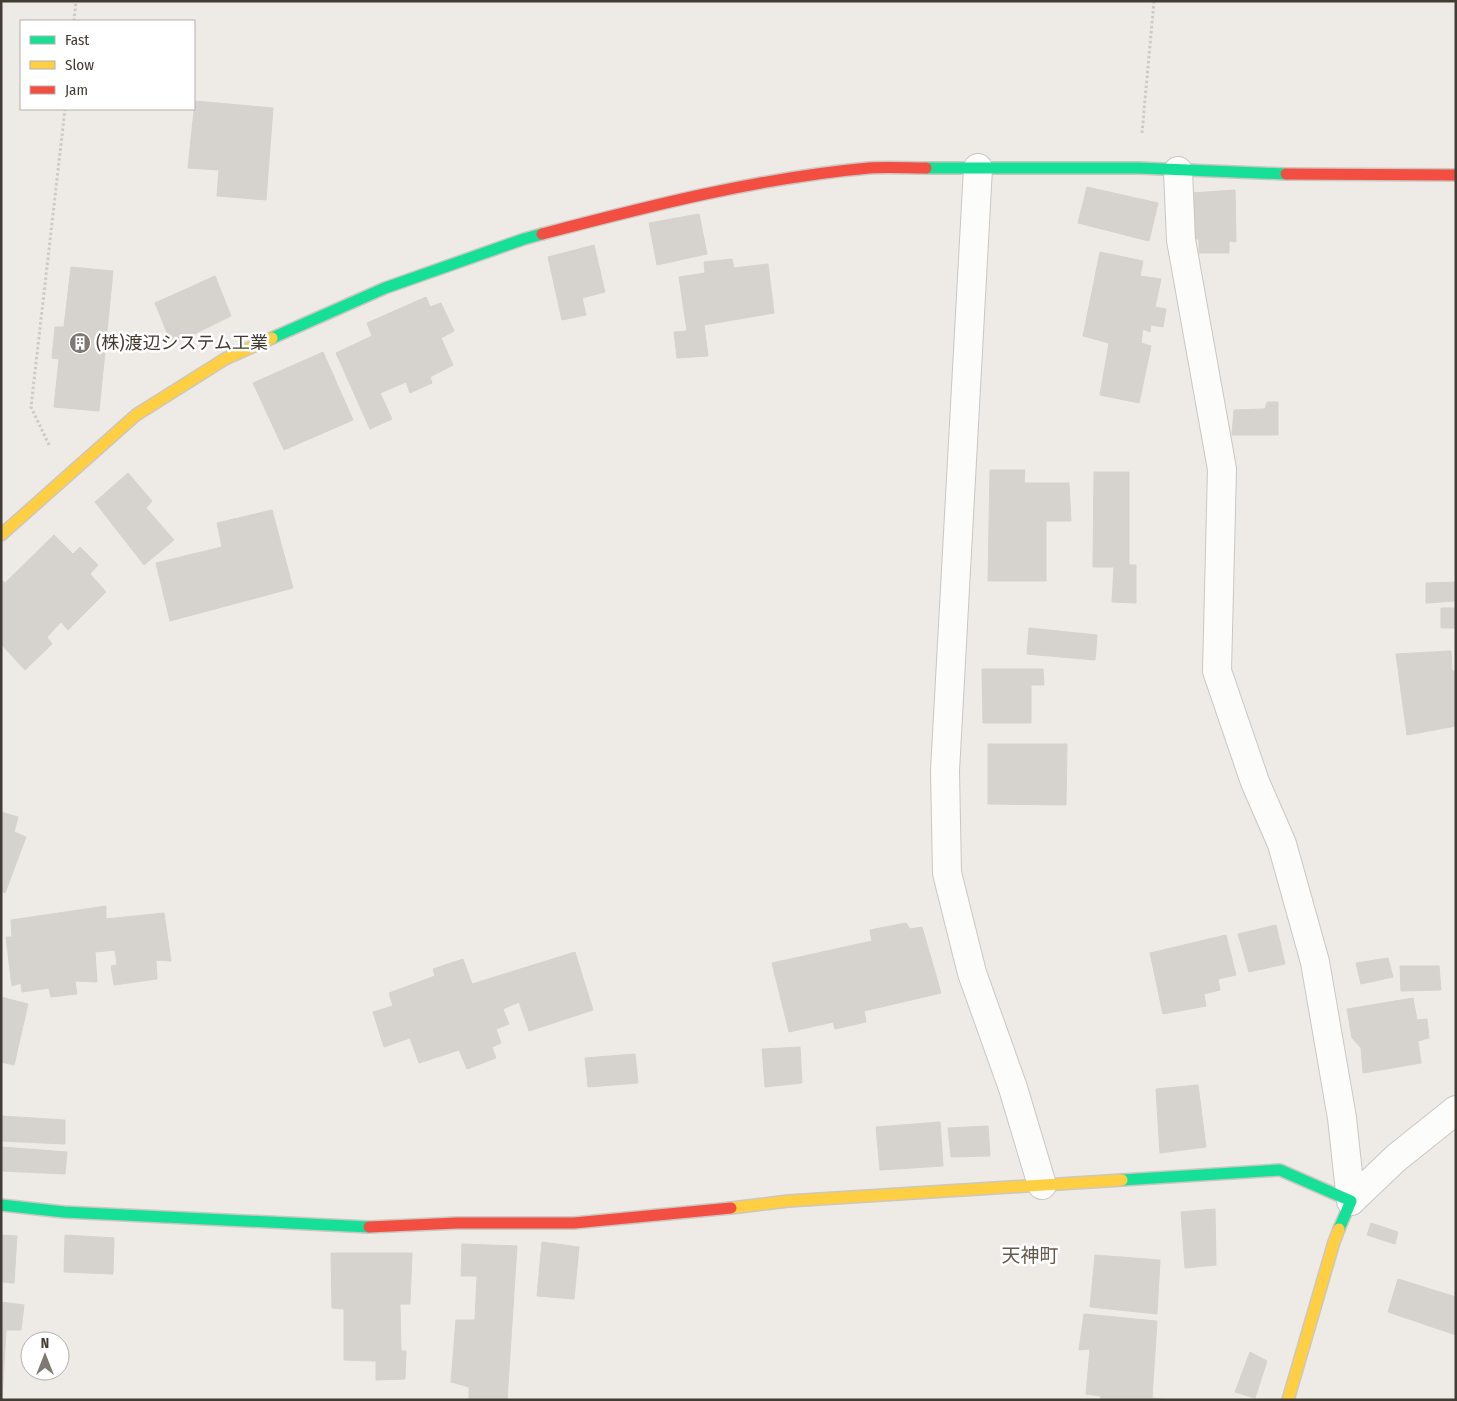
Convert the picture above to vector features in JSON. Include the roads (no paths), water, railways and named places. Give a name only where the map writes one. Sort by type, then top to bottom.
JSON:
[{"type":"street","points":[[1,535],[136,415],[225,358],[385,288],[524,238],[657,204],[785,179],[870,168],[1138,168],[1178,171],[1456,175]]},
{"type":"street","points":[[978,168],[945,771],[947,873],[972,973],[1013,1088],[1042,1185]]},
{"type":"street","points":[[1178,171],[1180,240],[1222,469],[1217,671],[1255,782],[1282,844],[1315,962],[1342,1118],[1351,1201]]},
{"type":"street","points":[[1288,1400],[1334,1242],[1351,1201],[1396,1158],[1456,1110]]},
{"type":"street","points":[[1,1205],[64,1212],[373,1227],[457,1223],[574,1223],[788,1201],[1280,1170],[1351,1201]]},
{"type":"place","name":"(株)渡辺システム工業","points":[[80,343]]},
{"type":"district","name":"天神町","points":[[1030,1255]]}]
